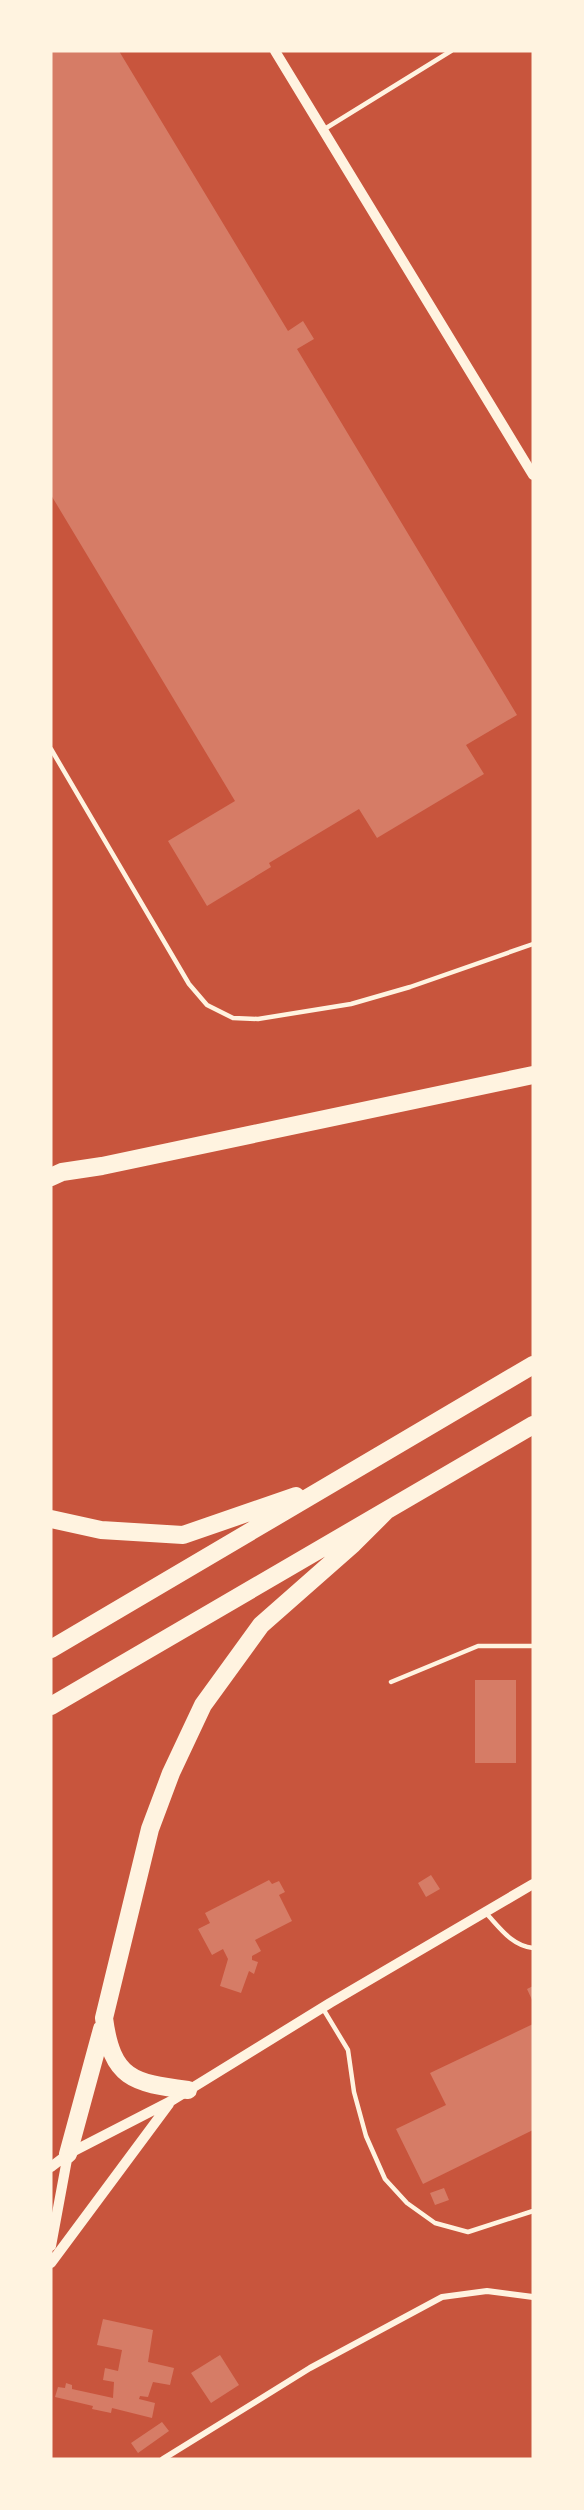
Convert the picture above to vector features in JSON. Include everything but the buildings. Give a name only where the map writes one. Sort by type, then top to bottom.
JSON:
[{"type":"highway","points":[[51,1177],[62,1172],[102,1166],[533,1075]]},
{"type":"highway","points":[[51,1649],[533,1365]]},
{"type":"highway","points":[[51,1706],[533,1425]]},
{"type":"highway","points":[[51,1519],[101,1530],[183,1535],[332,1484]]},
{"type":"highway","points":[[68,2154],[150,1829],[171,1773],[204,1705],[261,1625],[354,1544],[386,1511]]},
{"type":"highway","points":[[104,2018],[108,2048],[118,2064],[130,2076],[145,2085],[188,2090]]},
{"type":"street","points":[[275,51],[533,475]]},
{"type":"street","points":[[51,2167],[68,2154],[171,2101],[322,2007],[533,1884]]},
{"type":"street","points":[[51,2263],[171,2101]]},
{"type":"street","points":[[51,2246],[68,2154]]},
{"type":"street","points":[[163,2459],[310,2368],[442,2297],[487,2291],[533,2297]]},
{"type":"lane","points":[[322,131],[451,51]]},
{"type":"lane","points":[[51,749],[189,984],[207,1005],[233,1018],[258,1019],[351,1004],[411,987],[533,944]]},
{"type":"lane","points":[[391,1682],[478,1647],[533,1646]]},
{"type":"lane","points":[[485,1912],[510,1939],[521,1947],[533,1948]]},
{"type":"lane","points":[[322,2007],[348,2050],[357,2103],[375,2157],[385,2178],[407,2203],[435,2223],[468,2232],[533,2211]]}]
